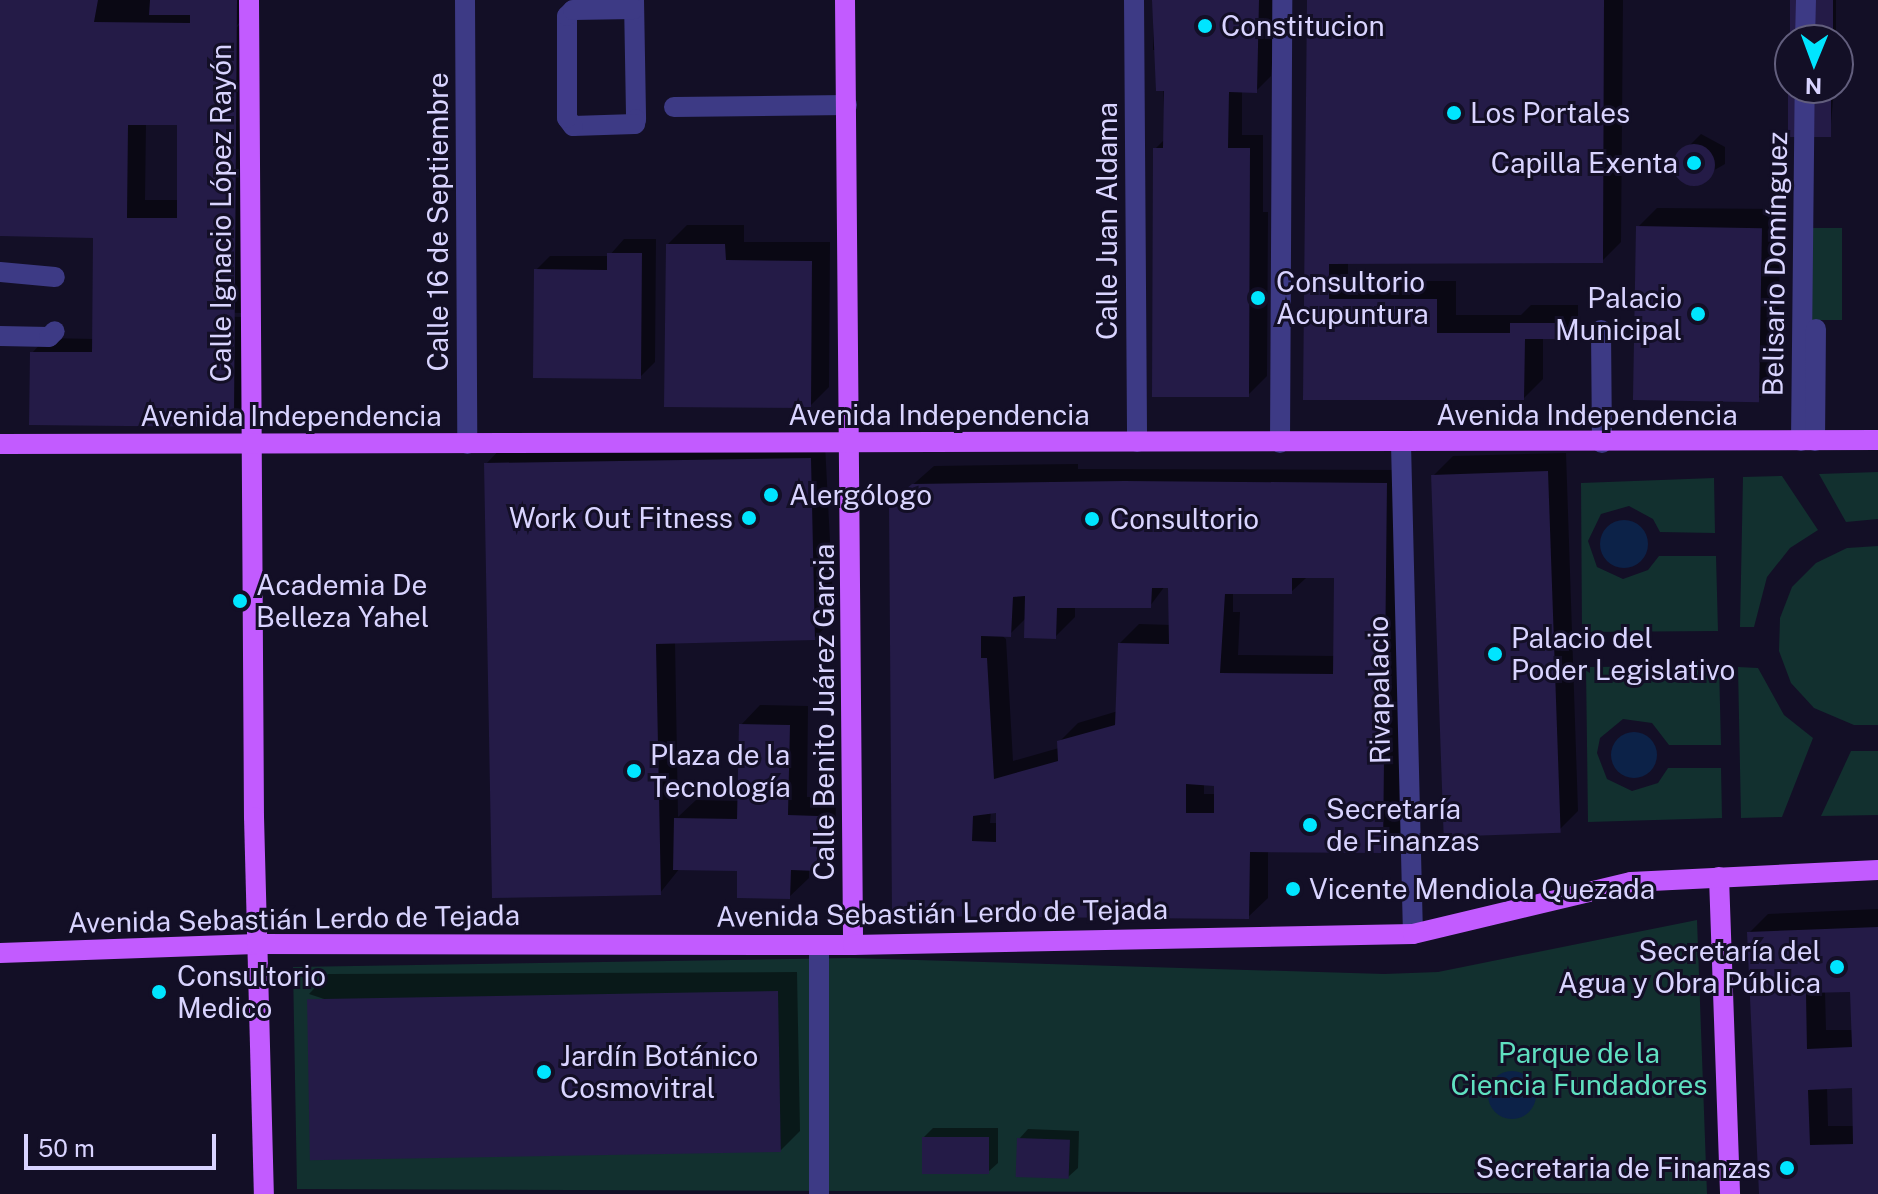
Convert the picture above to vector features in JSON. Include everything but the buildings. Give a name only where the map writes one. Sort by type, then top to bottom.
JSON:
[{"type":"main road","name":"Calle Ignacio López Rayón","points":[[249,0],[250,444],[264,1194]]},
{"type":"main road","name":"Calle Benito Juárez Garcia","points":[[845,0],[852,443],[853,945]]},
{"type":"main road","name":"Avenida Independencia","points":[[0,444],[1401,444],[1878,440]]},
{"type":"main road","name":"Avenida Sebastián Lerdo de Tejada","points":[[0,953],[257,944],[853,945],[1413,934],[1631,882],[1878,870]]},
{"type":"main road","points":[[1719,877],[1730,1194]]},
{"type":"street","name":"Calle 16 de Septiembre","points":[[465,0],[467,444]]},
{"type":"street","name":"Calle Juan Aldama","points":[[1134,0],[1137,442]]},
{"type":"street","points":[[1280,443],[1282,0]]},
{"type":"street","points":[[1805,24],[1806,0]]},
{"type":"street","points":[[634,4],[635,124],[573,126],[567,118],[567,16],[573,10],[634,4]]},
{"type":"street","name":"Belisario Domínguez","points":[[1805,104],[1808,441]]},
{"type":"street","points":[[674,107],[847,105]]},
{"type":"street","points":[[0,272],[55,277]]},
{"type":"street","points":[[1808,441],[1816,329]]},
{"type":"street","points":[[1601,330],[1602,443]]},
{"type":"street","points":[[0,336],[49,337],[55,331]]},
{"type":"street","name":"Rivapalacio","points":[[1401,444],[1413,934]]},
{"type":"street","points":[[819,945],[819,1194]]},
{"type":"green space","points":[[1810,228],[1842,228],[1842,320],[1810,320]]},
{"type":"green space","points":[[1878,472],[1878,519],[1846,522],[1819,474]]},
{"type":"green space","points":[[1782,476],[1818,530],[1790,548],[1767,577],[1754,627],[1740,627],[1743,477]]},
{"type":"green space","points":[[1714,478],[1715,533],[1660,532],[1653,519],[1629,506],[1601,514],[1588,541],[1597,567],[1623,579],[1648,570],[1659,556],[1716,556],[1718,631],[1582,632],[1581,483]]},
{"type":"green space","points":[[1878,546],[1878,725],[1854,725],[1814,708],[1791,683],[1779,651],[1780,618],[1792,587],[1816,563],[1847,548]]},
{"type":"green space","points":[[1719,666],[1721,745],[1669,745],[1652,723],[1623,719],[1600,738],[1597,753],[1607,779],[1632,791],[1658,783],[1668,768],[1721,768],[1722,818],[1588,822],[1586,667]]},
{"type":"green space","points":[[1738,667],[1758,668],[1784,715],[1813,738],[1782,817],[1741,818]]},
{"type":"green space","points":[[1851,751],[1878,751],[1878,815],[1821,816]]},
{"type":"green space","name":"Parque de la Ciencia Fundadores","points":[[1697,920],[1707,1194],[297,1189],[293,967],[850,958],[1384,974],[1438,972]]},
{"type":"water","points":[[1624,520],[1633,521],[1641,527],[1647,535],[1647,553],[1641,561],[1633,567],[1624,568],[1615,567],[1607,561],[1601,553],[1600,544],[1601,535],[1607,527],[1615,521]]},
{"type":"water","points":[[1634,732],[1650,739],[1657,755],[1650,771],[1634,778],[1618,771],[1611,755],[1618,739]]},
{"type":"water","points":[[1512,1071],[1529,1078],[1536,1095],[1529,1112],[1512,1119],[1495,1112],[1488,1095],[1495,1078]]},
{"type":"place","name":"Constitucion","points":[[1205,26]]},
{"type":"place","name":"Los Portales","points":[[1454,113]]},
{"type":"place","name":"Capilla Exenta","points":[[1694,163]]},
{"type":"place","name":"Consultorio Acupuntura","points":[[1258,298]]},
{"type":"place","name":"Palacio Municipal","points":[[1698,314]]},
{"type":"place","name":"Alergólogo","points":[[771,495]]},
{"type":"place","name":"Work Out Fitness","points":[[749,518]]},
{"type":"place","name":"Consultorio","points":[[1092,519]]},
{"type":"place","name":"Academia De Belleza Yahel","points":[[240,601]]},
{"type":"place","name":"Palacio del Poder Legislativo","points":[[1495,654]]},
{"type":"place","name":"Plaza de la Tecnología","points":[[634,771]]},
{"type":"place","name":"Secretaría de Finanzas","points":[[1310,825]]},
{"type":"place","name":"Vicente Mendiola Quezada","points":[[1293,889]]},
{"type":"place","name":"Secretaría del Agua y Obra Pública","points":[[1837,967]]},
{"type":"place","name":"Consultorio Medico","points":[[159,992]]},
{"type":"place","name":"Jardín Botánico Cosmovitral","points":[[544,1072]]},
{"type":"place","name":"Secretaria de Finanzas","points":[[1787,1168]]}]
